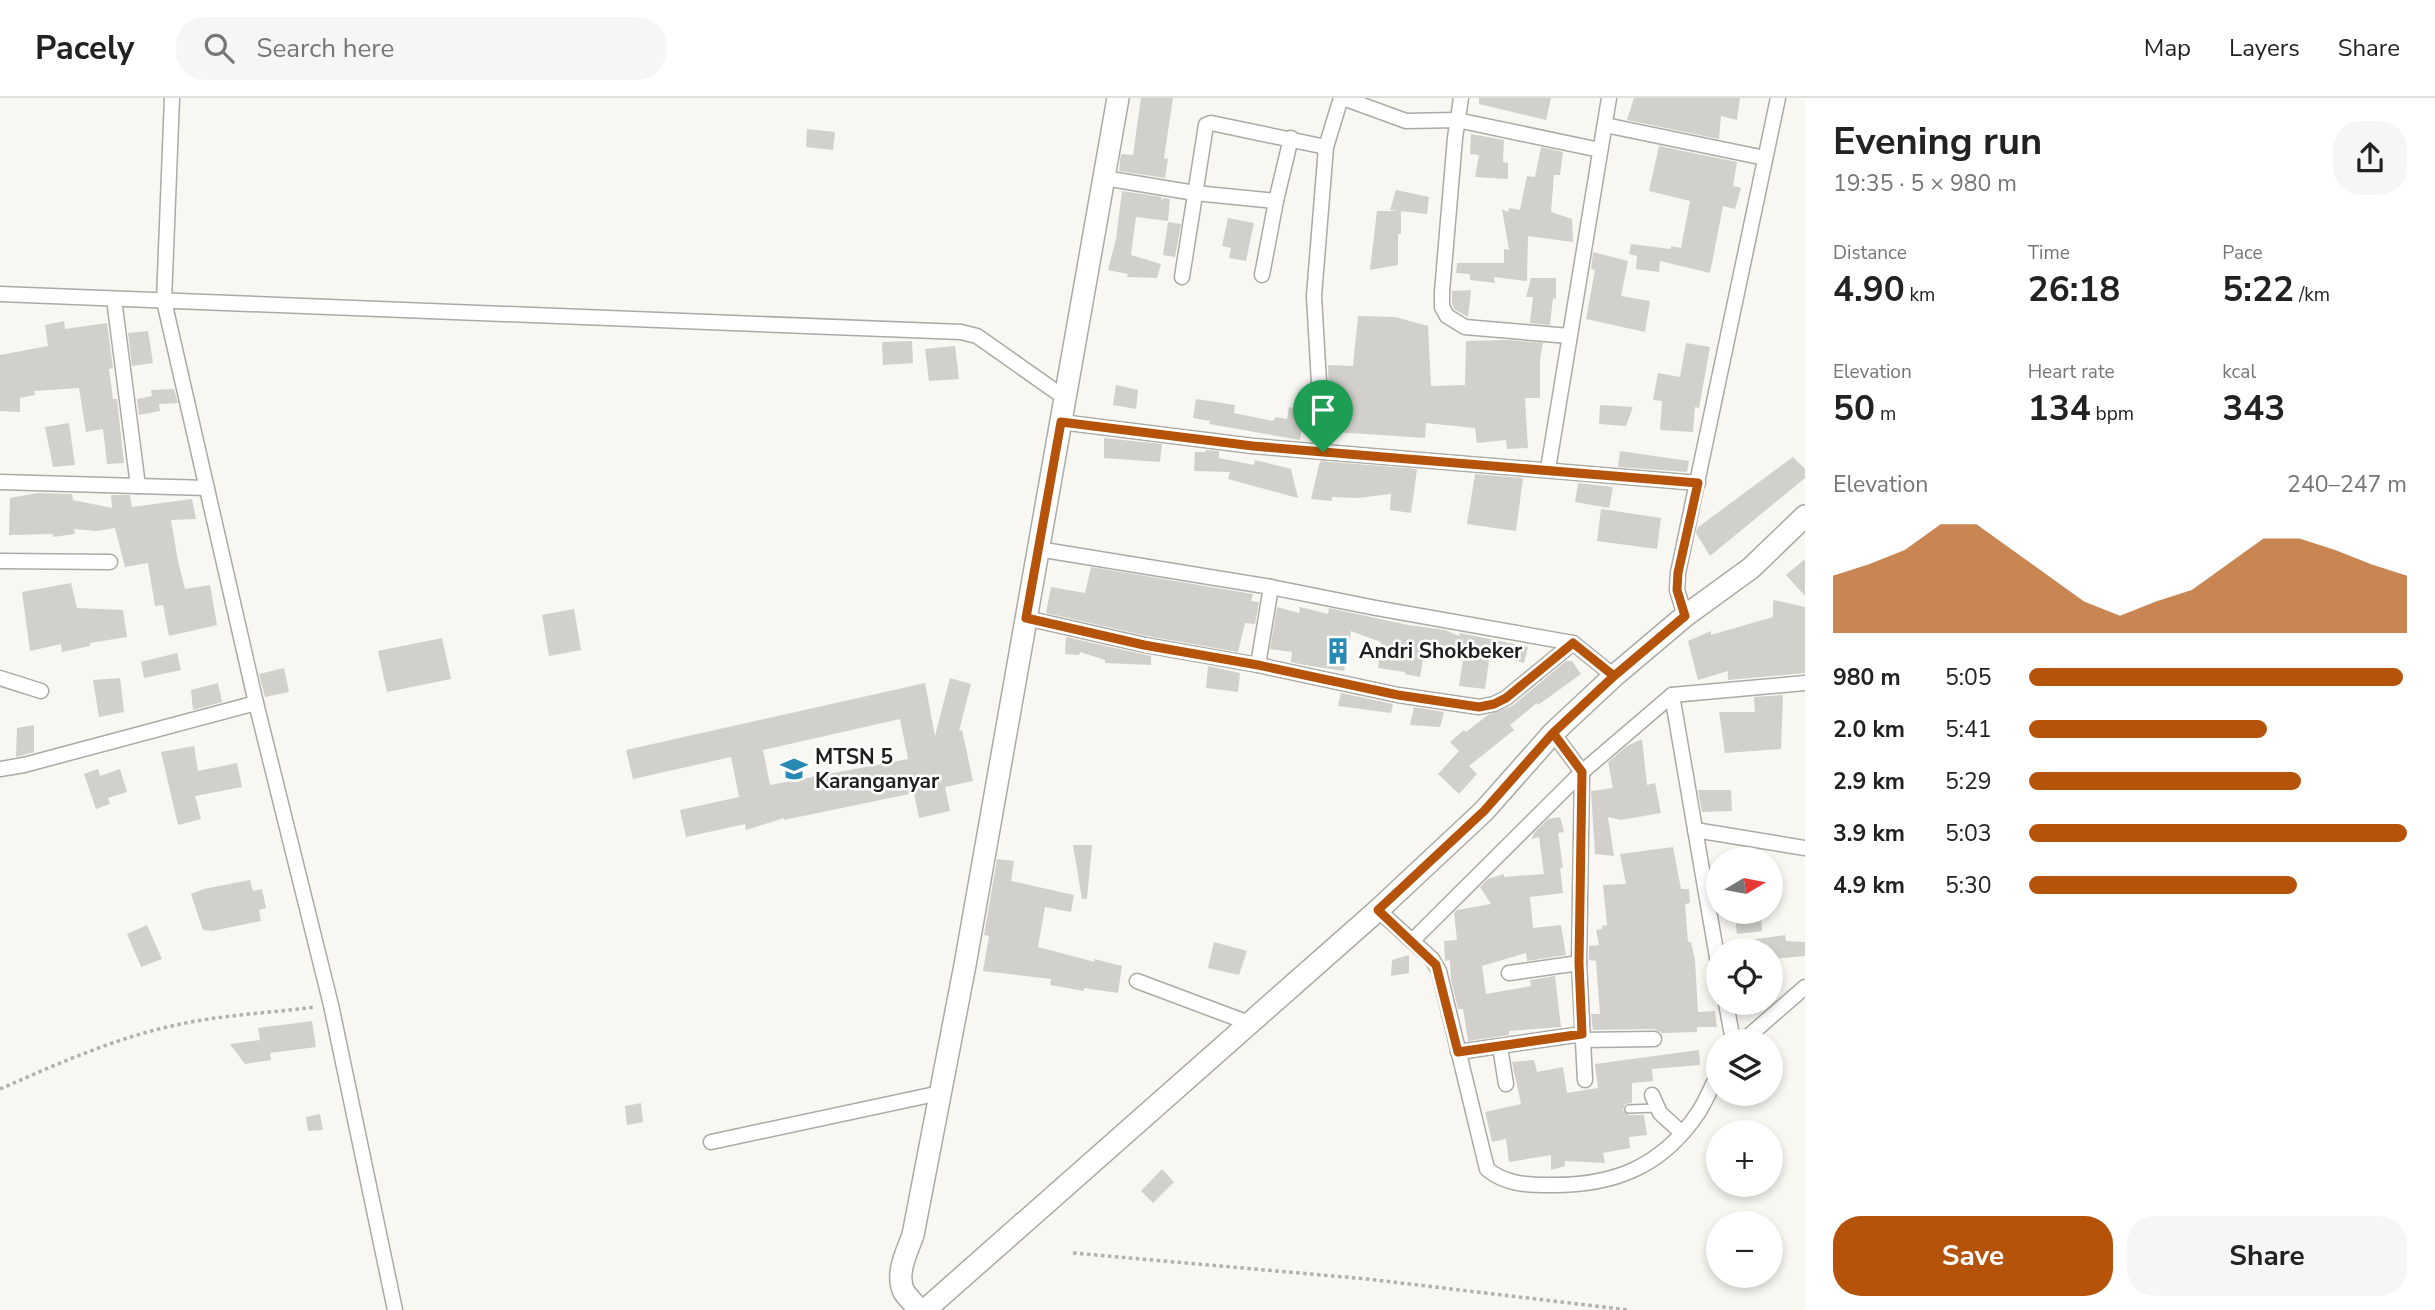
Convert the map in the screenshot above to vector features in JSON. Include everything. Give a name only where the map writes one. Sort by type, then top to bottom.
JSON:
[{"type":"main road","points":[[919,1310],[904,1292],[902,1266],[913,1235],[940,1093],[1118,98]]},
{"type":"main road","points":[[925,1310],[1249,1023],[1381,912],[1558,742],[1614,676],[1685,616],[1751,568],[1805,516]]},
{"type":"street","points":[[172,98],[164,301],[256,703],[331,1005],[395,1310]]},
{"type":"street","points":[[1323,452],[1314,296],[1326,147],[1342,98],[1406,121],[1457,120],[1601,150]]},
{"type":"street","points":[[1461,98],[1442,292],[1447,316],[1465,327],[1569,336]]},
{"type":"street","points":[[1548,469],[1609,98]]},
{"type":"street","points":[[1685,616],[1677,590],[1678,573],[1778,98]]},
{"type":"street","points":[[1182,277],[1207,124],[1292,138],[1326,147]]},
{"type":"street","points":[[1605,125],[1765,158]]},
{"type":"street","points":[[1262,275],[1276,201],[1292,138]]},
{"type":"street","points":[[1104,178],[1195,193],[1276,201]]},
{"type":"street","points":[[0,294],[961,332],[977,336],[1065,398]]},
{"type":"street","points":[[114,299],[138,486]]},
{"type":"street","points":[[1061,422],[1253,446],[1698,483]]},
{"type":"street","points":[[0,482],[207,488]]},
{"type":"street","points":[[1038,549],[1271,587],[1573,643],[1614,676]]},
{"type":"street","points":[[0,561],[110,562]]},
{"type":"street","points":[[1258,665],[1271,587]]},
{"type":"street","points":[[1026,618],[1144,645],[1258,665],[1398,695],[1479,707],[1506,698],[1573,643]]},
{"type":"street","points":[[0,678],[41,691]]},
{"type":"street","points":[[1412,941],[1579,768],[1672,695],[1805,683]]},
{"type":"street","points":[[1672,695],[1714,938]]},
{"type":"street","points":[[0,769],[24,765],[256,703]]},
{"type":"street","points":[[1558,742],[1579,768],[1579,963],[1585,1080]]},
{"type":"street","points":[[1695,830],[1805,848]]},
{"type":"street","points":[[1381,912],[1432,960],[1438,971],[1487,1169],[1497,1177],[1508,1182],[1552,1185],[1599,1182],[1646,1165],[1682,1133],[1706,1099]]},
{"type":"street","points":[[1509,973],[1579,963]]},
{"type":"street","points":[[1137,981],[1249,1023]]},
{"type":"street","points":[[1757,1029],[1805,987]]},
{"type":"street","points":[[1458,1052],[1582,1037],[1654,1039]]},
{"type":"street","points":[[1500,1047],[1506,1084]]},
{"type":"street","points":[[711,1142],[940,1093]]},
{"type":"street","points":[[1655,1102],[1682,1133]]},
{"type":"lane","points":[[1629,1109],[1655,1102]]},
{"type":"path","points":[[0,1089],[111,1045],[176,1025],[331,1005]]},
{"type":"path","points":[[1073,1253],[1367,1279],[1629,1310]]},
{"type":"building","points":[[1141,98],[1173,98],[1164,158],[1168,159],[1165,178],[1119,171],[1121,154],[1133,155]]},
{"type":"building","points":[[1479,98],[1551,98],[1546,120],[1479,104]]},
{"type":"building","points":[[1634,98],[1740,98],[1737,120],[1721,116],[1719,139],[1627,120]]},
{"type":"building","points":[[807,129],[835,132],[833,150],[806,147]]},
{"type":"building","points":[[1471,134],[1504,140],[1503,162],[1508,163],[1508,179],[1475,177],[1479,155],[1470,154]]},
{"type":"building","points":[[1659,146],[1737,162],[1733,186],[1741,188],[1735,209],[1723,206],[1710,273],[1660,261],[1659,272],[1636,269],[1637,256],[1629,254],[1631,244],[1681,248],[1690,201],[1649,191]]},
{"type":"building","points":[[1541,147],[1563,152],[1560,175],[1554,175],[1551,212],[1572,219],[1573,242],[1528,236],[1527,281],[1494,277],[1495,283],[1470,280],[1470,274],[1456,273],[1457,263],[1504,263],[1504,249],[1509,250],[1502,209],[1508,212],[1509,208],[1520,210],[1527,176],[1535,177]]},
{"type":"building","points":[[1396,190],[1429,197],[1427,214],[1390,210]]},
{"type":"building","points":[[1122,191],[1162,197],[1161,201],[1164,198],[1170,199],[1168,221],[1136,217],[1131,255],[1161,264],[1157,278],[1127,277],[1128,274],[1108,270],[1116,239]]},
{"type":"building","points":[[1377,211],[1401,211],[1398,265],[1370,270]]},
{"type":"building","points":[[1228,218],[1254,223],[1246,261],[1229,258],[1231,248],[1222,246]]},
{"type":"building","points":[[1168,222],[1181,224],[1175,257],[1163,255]]},
{"type":"building","points":[[1593,252],[1628,261],[1621,296],[1650,301],[1645,332],[1586,319],[1595,270],[1591,269]]},
{"type":"building","points":[[1531,278],[1556,278],[1556,299],[1553,298],[1550,325],[1530,323],[1533,297],[1526,297]]},
{"type":"building","points":[[1471,290],[1468,317],[1454,309],[1452,291]]},
{"type":"building","points":[[1358,316],[1395,317],[1428,326],[1431,386],[1465,385],[1466,341],[1543,343],[1540,359],[1540,398],[1525,398],[1528,448],[1507,449],[1506,440],[1477,443],[1475,428],[1426,423],[1425,438],[1335,432],[1334,413],[1330,413],[1328,365],[1353,366]]},
{"type":"building","points":[[64,321],[65,329],[107,323],[113,368],[109,369],[113,399],[117,399],[124,463],[107,464],[103,429],[86,432],[79,388],[34,391],[35,395],[20,398],[20,412],[0,411],[0,355],[48,346],[45,325]]},
{"type":"building","points":[[148,331],[153,363],[132,366],[128,333]]},
{"type":"building","points":[[912,341],[913,363],[883,365],[882,342]]},
{"type":"building","points":[[1686,343],[1710,347],[1699,408],[1695,407],[1693,432],[1660,430],[1662,401],[1653,400],[1658,373],[1680,377]]},
{"type":"building","points":[[955,346],[959,379],[929,381],[925,349]]},
{"type":"building","points":[[1116,385],[1138,390],[1136,409],[1113,405]]},
{"type":"building","points":[[174,389],[178,403],[159,404],[160,411],[139,415],[137,399],[152,396],[151,390]]},
{"type":"building","points":[[1196,399],[1235,405],[1234,413],[1273,421],[1276,417],[1287,419],[1289,407],[1305,410],[1300,440],[1209,424],[1210,421],[1193,418]]},
{"type":"building","points":[[1600,405],[1633,407],[1626,426],[1599,424]]},
{"type":"building","points":[[69,423],[75,465],[53,467],[45,427]]},
{"type":"building","points":[[1104,438],[1162,444],[1160,462],[1104,458]]},
{"type":"building","points":[[1219,451],[1219,458],[1254,465],[1255,460],[1291,469],[1298,498],[1228,479],[1230,472],[1194,471],[1195,452]]},
{"type":"building","points":[[1620,451],[1689,461],[1687,472],[1618,467]]},
{"type":"building","points":[[1793,457],[1805,469],[1805,478],[1710,556],[1696,533],[1697,528]]},
{"type":"building","points":[[1320,461],[1417,469],[1411,513],[1390,510],[1391,494],[1358,498],[1332,497],[1332,501],[1311,499]]},
{"type":"building","points":[[1475,474],[1523,478],[1516,531],[1467,524]]},
{"type":"building","points":[[1578,483],[1613,487],[1609,508],[1575,502]]},
{"type":"building","points":[[38,493],[72,494],[73,500],[112,508],[111,495],[130,495],[132,507],[192,499],[196,519],[171,520],[178,561],[185,589],[210,585],[217,625],[169,636],[163,605],[155,606],[148,563],[125,567],[115,528],[97,531],[74,529],[75,534],[53,537],[53,534],[9,535],[10,498]]},
{"type":"building","points":[[1601,509],[1661,518],[1657,549],[1597,541]]},
{"type":"building","points":[[1805,559],[1805,596],[1786,575]]},
{"type":"building","points":[[1091,567],[1253,594],[1251,601],[1259,602],[1255,624],[1245,623],[1238,652],[1147,636],[1046,613],[1051,587],[1085,593]]},
{"type":"building","points":[[71,583],[77,608],[123,610],[127,637],[90,643],[90,646],[62,652],[61,644],[30,651],[22,592]]},
{"type":"building","points":[[1773,600],[1805,607],[1805,673],[1728,680],[1728,671],[1698,680],[1688,641],[1711,631],[1711,635],[1773,617]]},
{"type":"building","points":[[1277,607],[1299,613],[1300,607],[1328,614],[1329,608],[1445,630],[1459,636],[1460,633],[1528,647],[1524,663],[1490,654],[1485,689],[1459,686],[1464,653],[1455,651],[1456,648],[1426,643],[1420,677],[1378,668],[1381,642],[1351,631],[1344,671],[1299,664],[1291,662],[1292,652],[1270,649]]},
{"type":"building","points":[[574,609],[581,650],[549,656],[542,615]]},
{"type":"building","points":[[1066,637],[1151,656],[1151,665],[1105,663],[1105,660],[1080,652],[1079,655],[1065,654]]},
{"type":"building","points":[[442,638],[451,679],[387,692],[378,651]]},
{"type":"building","points":[[177,653],[181,670],[144,678],[141,662]]},
{"type":"building","points":[[1566,661],[1572,661],[1581,674],[1538,705],[1537,703],[1510,725],[1514,730],[1469,766],[1477,774],[1459,794],[1438,774],[1459,751],[1450,742],[1488,715],[1512,706]]},
{"type":"building","points":[[1208,666],[1240,673],[1238,692],[1206,688]]},
{"type":"building","points":[[284,668],[289,692],[265,697],[259,674]]},
{"type":"building","points":[[120,678],[124,712],[99,717],[93,680]]},
{"type":"building","points":[[950,678],[971,684],[959,731],[962,730],[973,781],[945,787],[950,811],[919,818],[914,793],[784,818],[746,830],[745,824],[686,837],[680,810],[739,797],[731,757],[633,779],[626,750],[925,683],[935,736]],"holes":[[[900,719],[908,759],[770,785],[763,750]]]},
{"type":"building","points":[[218,683],[222,702],[193,710],[191,690]]},
{"type":"building","points":[[1341,693],[1393,704],[1391,713],[1338,706]]},
{"type":"building","points":[[1783,695],[1781,749],[1725,753],[1719,712],[1755,712],[1754,697]]},
{"type":"building","points":[[1414,707],[1444,712],[1440,727],[1410,725]]},
{"type":"building","points":[[34,725],[34,752],[16,757],[17,728]]},
{"type":"building","points":[[1642,739],[1647,785],[1655,783],[1661,813],[1621,820],[1608,817],[1614,856],[1595,854],[1591,791],[1613,788],[1608,762],[1627,746]]},
{"type":"building","points":[[194,746],[198,771],[237,763],[242,787],[195,796],[201,819],[178,825],[161,752]]},
{"type":"building","points":[[98,769],[100,776],[120,769],[127,792],[108,798],[110,804],[96,809],[84,774]]},
{"type":"building","points":[[1698,790],[1731,790],[1732,811],[1702,812]]},
{"type":"building","points":[[1560,817],[1564,832],[1558,833],[1563,893],[1530,897],[1533,928],[1561,925],[1566,955],[1527,961],[1526,953],[1482,966],[1486,994],[1531,986],[1530,980],[1555,976],[1561,1027],[1509,1031],[1509,1035],[1468,1041],[1463,1009],[1458,1009],[1451,980],[1450,960],[1445,961],[1444,941],[1457,940],[1454,913],[1457,910],[1491,904],[1480,887],[1488,879],[1504,874],[1504,877],[1544,874],[1539,837],[1532,839],[1534,833],[1548,819]]},
{"type":"building","points":[[1073,845],[1092,845],[1087,899],[1082,899]]},
{"type":"building","points":[[1673,847],[1681,889],[1689,889],[1690,903],[1685,904],[1688,942],[1691,942],[1695,960],[1698,1012],[1716,1015],[1717,1027],[1697,1027],[1697,1032],[1662,1033],[1654,1029],[1593,1030],[1591,1014],[1600,1014],[1596,961],[1589,960],[1589,946],[1599,945],[1596,930],[1607,925],[1603,885],[1626,884],[1620,854]]},
{"type":"building","points":[[997,859],[1014,861],[1011,881],[1074,895],[1071,912],[1045,907],[1038,947],[1122,966],[1118,993],[1084,988],[1084,991],[1050,985],[1051,979],[983,971],[989,936],[984,935]]},
{"type":"building","points":[[250,880],[253,891],[262,889],[266,908],[259,910],[261,921],[212,931],[203,930],[191,894]]},
{"type":"building","points":[[1736,924],[1762,924],[1762,931],[1737,934]]},
{"type":"building","points":[[147,925],[162,959],[141,967],[127,934]]},
{"type":"building","points":[[1785,935],[1786,941],[1805,942],[1805,956],[1783,958],[1783,938],[1764,938]]},
{"type":"building","points":[[1214,942],[1247,951],[1239,975],[1208,968]]},
{"type":"building","points":[[1409,955],[1409,973],[1391,976],[1392,960]]},
{"type":"building","points":[[312,1021],[316,1047],[270,1053],[271,1060],[245,1064],[230,1044],[260,1040],[258,1028]]},
{"type":"building","points":[[1699,1050],[1700,1065],[1652,1069],[1653,1081],[1632,1083],[1632,1103],[1625,1104],[1623,1110],[1629,1115],[1644,1115],[1647,1135],[1629,1137],[1630,1148],[1603,1153],[1605,1163],[1565,1161],[1565,1166],[1551,1170],[1551,1155],[1509,1162],[1506,1139],[1492,1142],[1485,1112],[1521,1104],[1512,1062],[1534,1060],[1537,1072],[1563,1067],[1567,1093],[1598,1088],[1595,1064]]},
{"type":"building","points":[[641,1103],[643,1122],[627,1125],[625,1106]]},
{"type":"building","points":[[320,1114],[323,1130],[308,1131],[306,1117]]},
{"type":"building","points":[[1162,1169],[1174,1182],[1153,1203],[1141,1191]]},
{"type":"place","name":"Andri Shokbeker","points":[[1338,651]]},
{"type":"place","name":"MTSN 5 Karanganyar","points":[[794,769]]},
{"type":"route","points":[[1323,452],[1061,422],[1026,618],[1144,645],[1258,665],[1398,695],[1479,707],[1506,698],[1573,643],[1614,676],[1553,733],[1582,772],[1579,963],[1582,1034],[1458,1052],[1436,965],[1378,910],[1484,811],[1553,733],[1576,712],[1614,676],[1685,616],[1677,590],[1678,573],[1698,483],[1323,452]]}]
